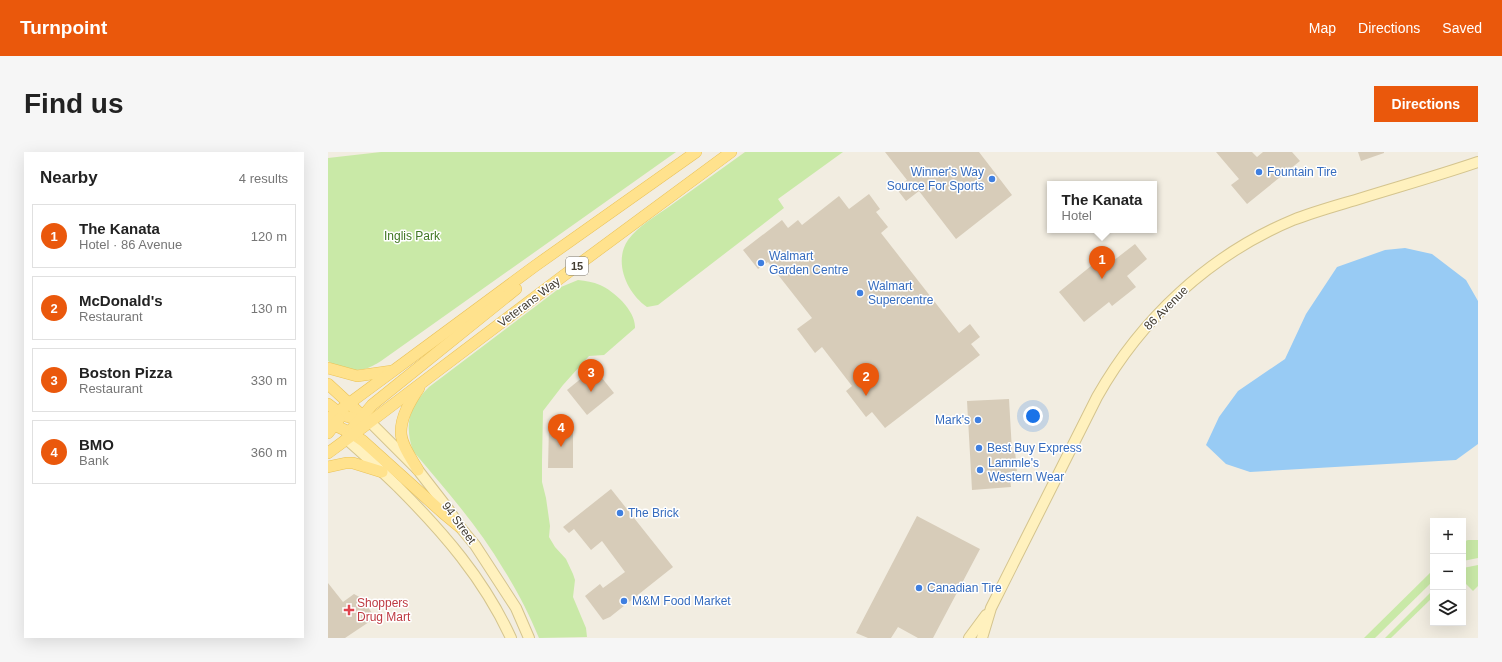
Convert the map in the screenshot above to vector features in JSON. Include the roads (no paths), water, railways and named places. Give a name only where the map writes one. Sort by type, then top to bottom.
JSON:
[{"type":"main road","name":"Veterans Way","points":[[330,425],[349,404],[394,370],[535,266],[696,152]]},
{"type":"main road","name":"Veterans Way","points":[[328,453],[350,435],[364,420],[424,381],[619,234],[731,152]]},
{"type":"main road","points":[[364,420],[372,405],[525,281],[535,266]]},
{"type":"main road","points":[[328,368],[358,376],[394,370]]},
{"type":"main road","points":[[418,470],[405,446],[401,433],[403,420],[411,400],[424,381]]},
{"type":"main road","points":[[328,384],[364,420]]},
{"type":"main road","points":[[328,404],[340,413],[364,420]]},
{"type":"main road","points":[[330,425],[363,441],[460,527]]},
{"type":"main road","points":[[328,467],[353,463],[382,472]]},
{"type":"street","name":"86 Avenue","points":[[969,638],[991,608],[1110,373],[1140,333],[1179,293],[1202,273],[1232,252],[1293,221],[1322,210],[1476,161]]},
{"type":"street","name":"94 Street","points":[[364,420],[418,470],[449,510],[460,527],[475,545],[516,608],[529,638]]},
{"type":"street","name":"94 Street","points":[[350,435],[382,472],[448,540],[472,570],[504,622],[511,638]]},
{"type":"street","name":"86 Avenue","points":[[982,638],[991,608]]},
{"type":"water","points":[[1405,248],[1432,254],[1466,280],[1478,301],[1478,444],[1456,460],[1250,472],[1226,464],[1206,445],[1219,417],[1238,391],[1285,359],[1306,314],[1337,267],[1385,250]]},
{"type":"place","name":"Fountain Tire","points":[[1259,172]]},
{"type":"place","name":"Winner's Way Source For Sports","points":[[992,179]]},
{"type":"place","name":"Walmart Garden Centre","points":[[761,263]]},
{"type":"place","name":"The Kanata","points":[[1102,279]]},
{"type":"place","name":"Walmart Supercentre","points":[[860,293]]},
{"type":"place","name":"Boston Pizza","points":[[591,392]]},
{"type":"place","name":"McDonald's","points":[[866,396]]},
{"type":"place","name":"Mark's","points":[[978,420]]},
{"type":"place","name":"BMO","points":[[561,447]]},
{"type":"place","name":"Best Buy Express","points":[[979,448]]},
{"type":"place","name":"Lammle's Western Wear","points":[[980,470]]},
{"type":"place","name":"The Brick","points":[[620,513]]},
{"type":"place","name":"Canadian Tire","points":[[919,588]]},
{"type":"place","name":"M&M Food Market","points":[[624,601]]},
{"type":"place","name":"Shoppers Drug Mart","points":[[349,610]]},
{"type":"park label","name":"Inglis Park","points":[[412,236]]}]
